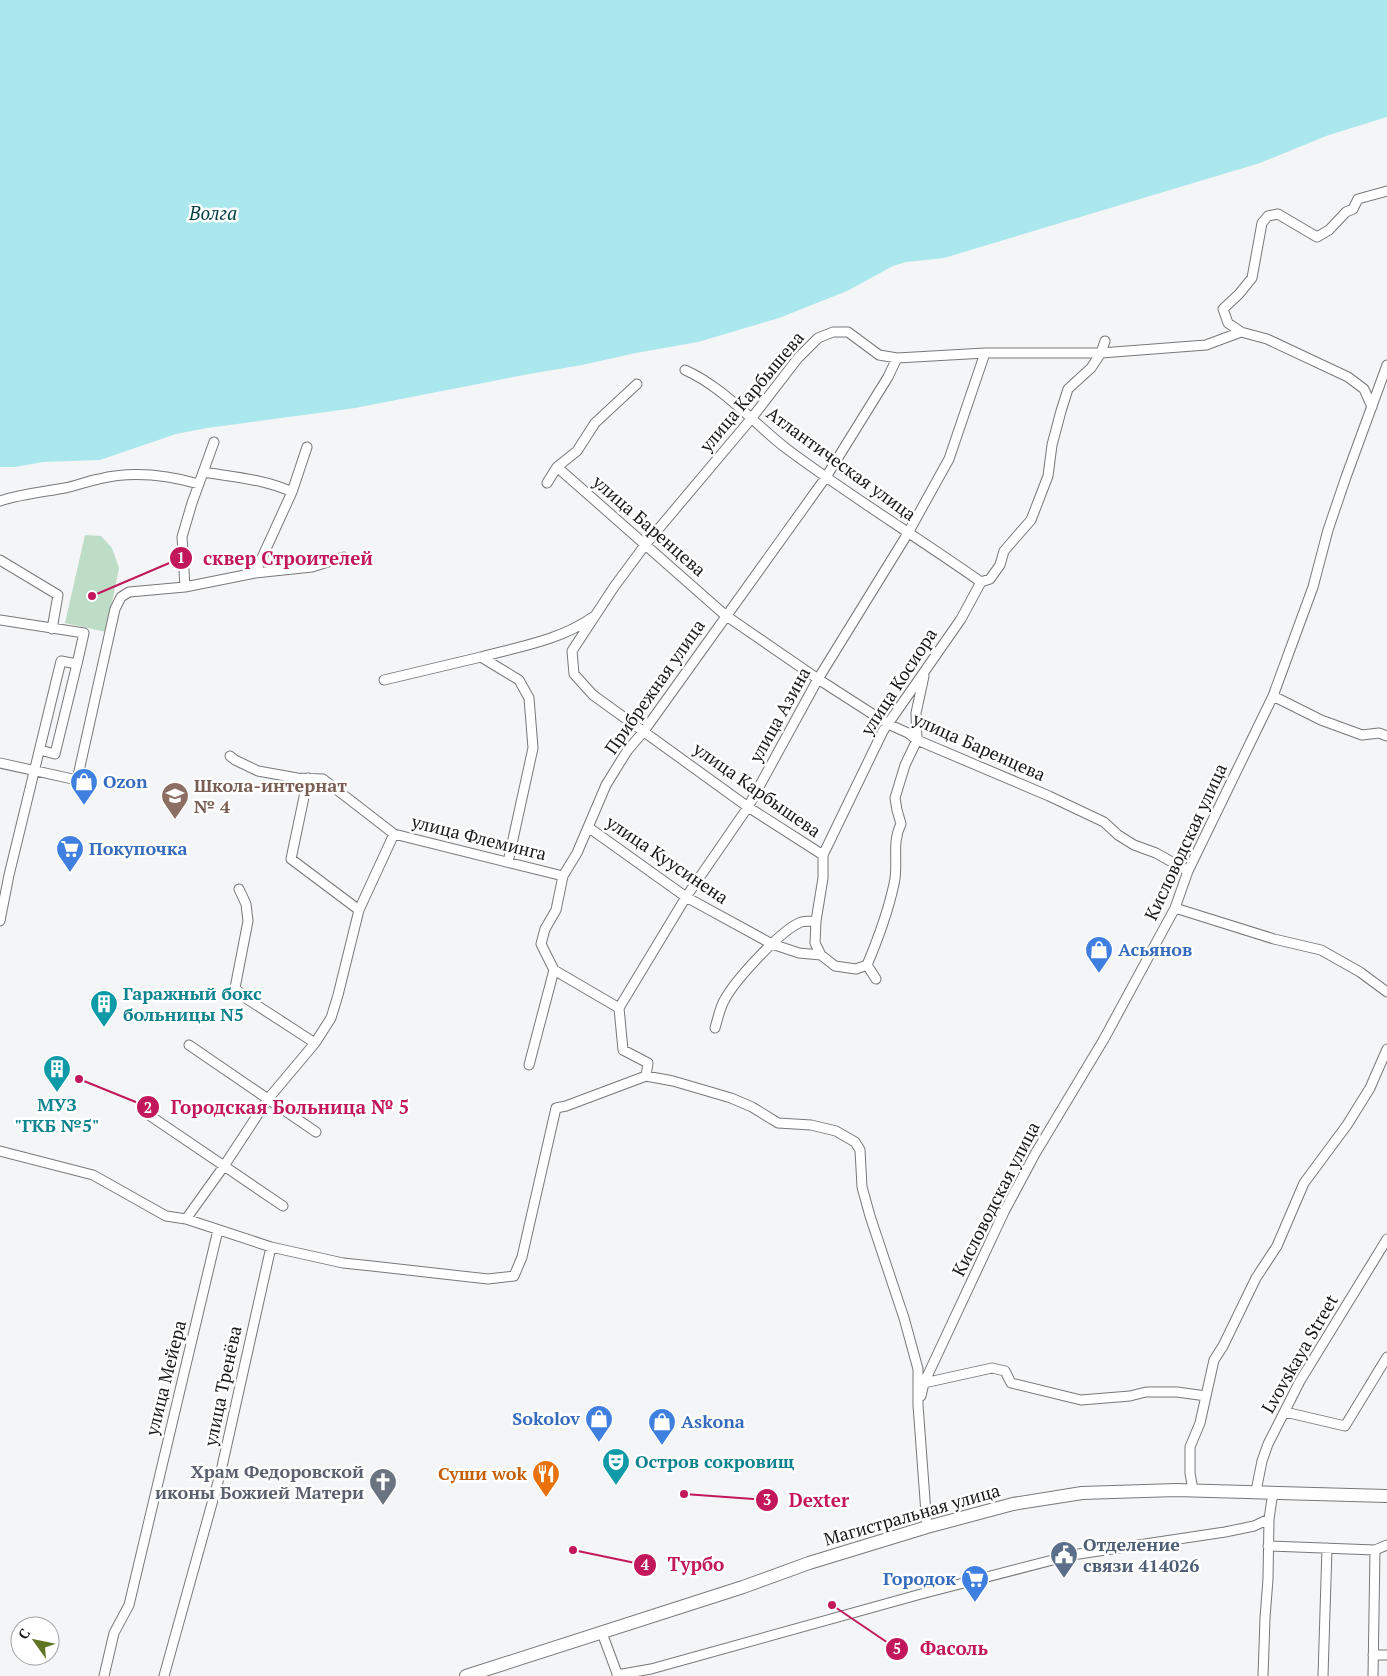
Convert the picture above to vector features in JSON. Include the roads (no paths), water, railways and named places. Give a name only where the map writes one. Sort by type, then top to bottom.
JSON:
[{"type":"highway","name":"Магистральная улица","points":[[466,1676],[743,1587],[809,1563],[927,1527],[1013,1504],[1082,1493],[1193,1490],[1387,1496]]},
{"type":"street","points":[[1372,407],[1364,389],[1348,377],[1267,339],[1241,332],[1228,323],[1223,309],[1240,294],[1252,278],[1262,223],[1268,216],[1278,214],[1316,237],[1329,230],[1346,212],[1354,208],[1358,199],[1387,191]]},
{"type":"street","name":"улица Карбышева","points":[[823,855],[748,806],[593,695],[574,674],[572,652],[644,545],[751,419],[798,358],[818,338],[833,332],[848,332],[879,355],[897,358],[985,353],[1101,353],[1206,345],[1241,332]]},
{"type":"street","name":"улица Косиора","points":[[821,955],[815,943],[823,855],[888,724],[961,618],[981,582],[990,579],[1000,565],[1004,551],[1031,520],[1048,476],[1052,446],[1068,389],[1091,368],[1101,353],[1105,341]]},
{"type":"street","name":"улица Азина","points":[[619,1008],[686,897],[748,806],[818,679],[908,533],[949,459],[985,353]]},
{"type":"street","name":"Прибрежная улица","points":[[554,970],[541,944],[545,929],[556,910],[563,876],[577,853],[606,785],[627,751],[644,731],[725,615],[826,477],[888,377],[897,358]]},
{"type":"street","name":"Кисловодская улица","points":[[918,1405],[924,1383],[1004,1212],[1035,1154],[1104,1039],[1175,908],[1188,871],[1273,696],[1313,587],[1328,530],[1387,365]]},
{"type":"street","name":"Атлантическая улица","points":[[685,370],[699,376],[743,410],[785,447],[826,477],[981,582]]},
{"type":"street","points":[[546,483],[556,468],[577,451],[595,423],[638,384]]},
{"type":"street","points":[[185,587],[182,537],[214,442]]},
{"type":"street","points":[[255,573],[292,492],[307,447]]},
{"type":"street","name":"улица Баренцева","points":[[556,468],[725,615],[818,679],[888,724],[908,733],[917,740],[1096,818],[1104,822],[1134,846],[1156,854],[1188,871]]},
{"type":"street","points":[[203,472],[278,485],[292,492]]},
{"type":"street","points":[[0,501],[11,497],[67,488],[100,478],[138,475],[170,476],[199,484]]},
{"type":"street","points":[[0,763],[77,780],[115,609],[120,597],[128,592],[185,587],[255,573],[312,567],[344,556]]},
{"type":"street","points":[[0,560],[58,595],[52,629]]},
{"type":"street","points":[[384,680],[481,657],[564,633],[582,624],[597,613]]},
{"type":"street","points":[[0,620],[84,633],[55,754],[40,750]]},
{"type":"street","points":[[481,657],[519,680],[529,698],[533,748],[508,862]]},
{"type":"street","points":[[0,921],[61,661],[77,664]]},
{"type":"street","points":[[876,979],[867,965],[880,935],[894,883],[897,860],[895,839],[901,824],[895,798],[905,765],[917,740],[916,714],[927,668]]},
{"type":"street","points":[[1273,696],[1321,720],[1362,735],[1379,732],[1387,736]]},
{"type":"street","name":"улица Флеминга","points":[[230,756],[258,772],[297,778],[323,779],[394,834],[563,876]]},
{"type":"street","points":[[308,778],[291,859],[359,910]]},
{"type":"street","name":"улица Куусинена","points":[[588,827],[686,897],[772,944],[799,953],[821,955],[835,966],[856,969],[867,965]]},
{"type":"street","points":[[186,1219],[268,1100],[315,1043],[331,1018],[359,910],[394,834]]},
{"type":"street","points":[[239,889],[246,904],[248,922],[236,979],[236,988],[244,997],[315,1043]]},
{"type":"street","points":[[1175,908],[1274,939],[1321,950],[1360,972],[1387,992]]},
{"type":"street","points":[[715,1028],[724,1000],[736,982],[772,944],[802,922],[816,921]]},
{"type":"street","points":[[529,1065],[554,970],[619,1008],[623,1050],[648,1063],[646,1076]]},
{"type":"street","points":[[189,1045],[316,1132]]},
{"type":"street","points":[[1193,1490],[1190,1474],[1190,1447],[1200,1422],[1214,1360],[1223,1346],[1256,1278],[1277,1246],[1304,1183],[1347,1125],[1370,1088],[1387,1048]]},
{"type":"street","points":[[0,1151],[93,1175],[166,1216],[186,1219],[271,1247],[342,1262],[488,1279],[514,1276],[522,1257],[533,1216],[556,1108],[646,1076],[672,1081],[730,1098],[752,1107],[778,1123],[811,1125],[836,1130],[855,1142],[860,1150],[862,1187],[904,1318],[918,1369],[918,1405],[927,1527]]},
{"type":"street","points":[[146,1113],[283,1206]]},
{"type":"street","name":"улица Мейера","points":[[104,1676],[114,1633],[129,1605],[218,1230]]},
{"type":"street","name":"Lvovskaya Street","points":[[1256,1491],[1262,1461],[1268,1444],[1300,1381],[1387,1239]]},
{"type":"street","name":"улица Тренёва","points":[[164,1676],[221,1471],[271,1247]]},
{"type":"street","points":[[1284,1412],[1345,1426],[1387,1357]]},
{"type":"street","points":[[924,1383],[992,1368],[1005,1372],[1011,1383],[1081,1400],[1130,1396],[1146,1392],[1177,1392],[1206,1396]]},
{"type":"street","points":[[1263,1676],[1270,1535],[1269,1519],[1272,1492]]},
{"type":"street","points":[[602,1633],[617,1676],[651,1669],[1072,1554],[1225,1532],[1254,1526],[1269,1519]]},
{"type":"street","points":[[1268,1546],[1375,1550],[1387,1546]]},
{"type":"street","points":[[1323,1676],[1327,1548]]},
{"type":"street","points":[[1373,1676],[1375,1550]]},
{"type":"street","points":[[1373,1655],[1387,1655]]},
{"type":"water","name":"Волга","points":[[0,0],[1387,0],[1387,117],[1326,136],[1260,163],[944,258],[906,262],[893,266],[847,291],[779,318],[698,342],[355,408],[176,434],[100,460],[43,462],[15,467],[0,467]]},
{"type":"place","name":"сквер Строителей","points":[[92,596]]},
{"type":"place","name":"Ozon","points":[[84,806]]},
{"type":"place","name":"Школа-интернат № 4","points":[[175,820]]},
{"type":"place","name":"Покупочка","points":[[70,873]]},
{"type":"place","name":"Асьянов","points":[[1099,974]]},
{"type":"place","name":"Гаражный бокс больницы N5","points":[[104,1028]]},
{"type":"place","name":"Городская Больница № 5","points":[[79,1079]]},
{"type":"place","name":"МУЗ \"ГКБ №5\"","points":[[57,1093]]},
{"type":"place","name":"Sokolov","points":[[599,1443]]},
{"type":"place","name":"Askona","points":[[662,1446]]},
{"type":"place","name":"Остров сокровищ","points":[[616,1486]]},
{"type":"place","name":"Dexter","points":[[684,1494]]},
{"type":"place","name":"Суши wok","points":[[546,1498]]},
{"type":"place","name":"Храм Федоровской иконы Божией Матери","points":[[383,1506]]},
{"type":"place","name":"Турбо","points":[[573,1550]]},
{"type":"place","name":"Отделение связи 414026","points":[[1064,1579]]},
{"type":"place","name":"Городок","points":[[975,1603]]},
{"type":"place","name":"Фасоль","points":[[832,1605]]}]
